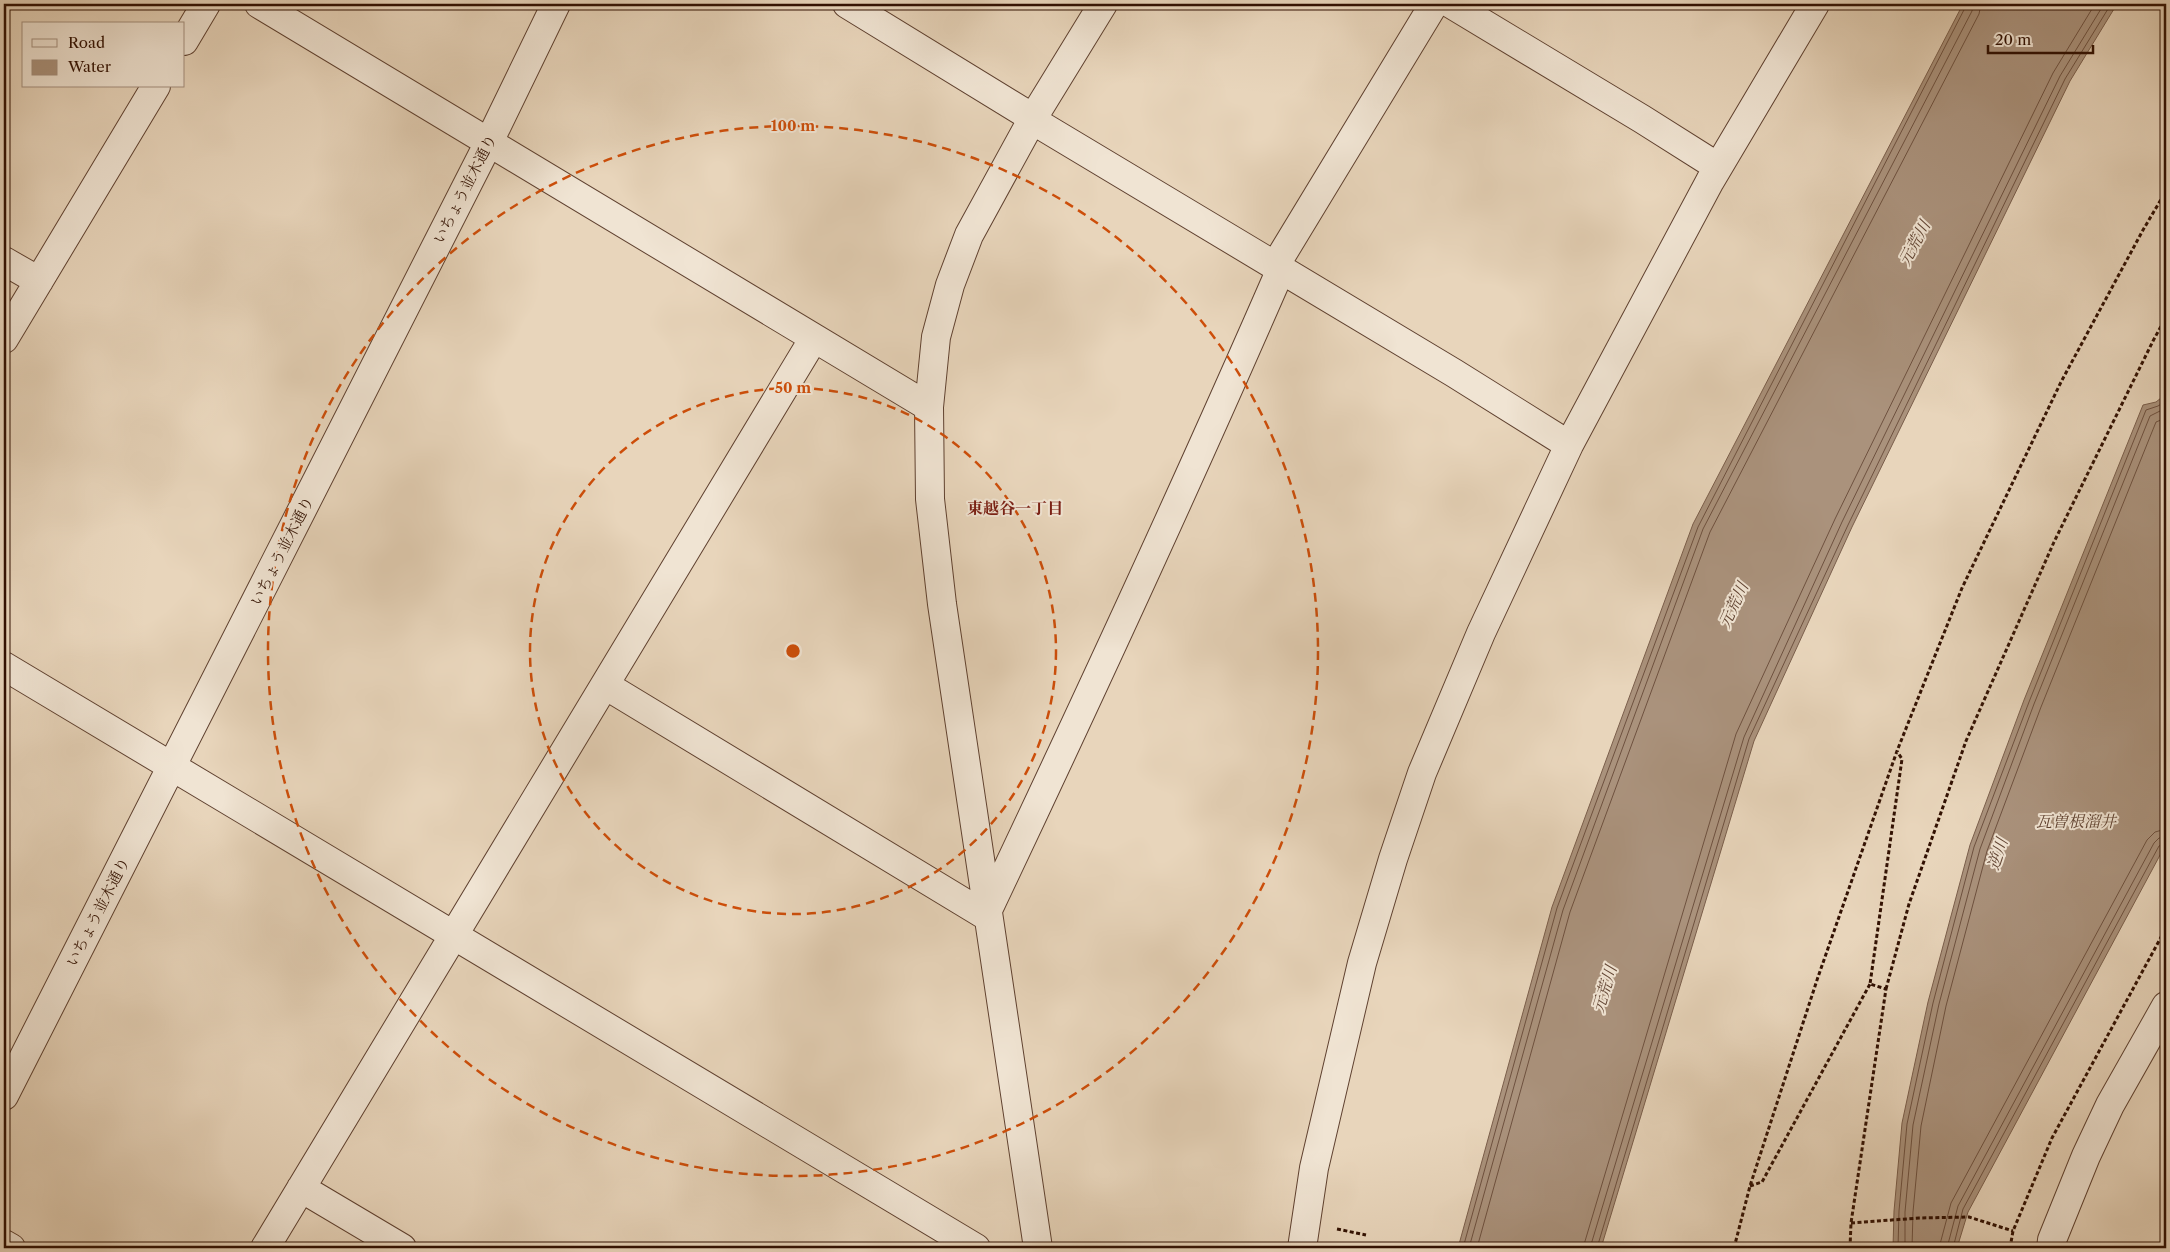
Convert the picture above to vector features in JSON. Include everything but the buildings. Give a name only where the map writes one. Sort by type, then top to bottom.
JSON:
[{"type":"street","points":[[185,39],[206,4]]},
{"type":"street","points":[[259,4],[929,407]]},
{"type":"street","name":"いちょう並木通り","points":[[4,1096],[489,142],[556,4]]},
{"type":"street","points":[[847,4],[1032,119],[1569,445]]},
{"type":"street","points":[[1038,1248],[941,594],[930,499],[929,407],[936,337],[950,285],[969,234],[1032,119],[1102,4]]},
{"type":"street","points":[[988,914],[1180,501],[1278,268],[1434,4]]},
{"type":"street","points":[[1451,4],[1642,119],[1718,168]]},
{"type":"street","points":[[1302,1248],[1314,1168],[1362,963],[1393,859],[1422,774],[1481,633],[1569,445],[1718,168],[1815,4]]},
{"type":"street","points":[[4,338],[155,88]]},
{"type":"street","points":[[4,261],[38,282]]},
{"type":"street","points":[[265,1248],[814,338]]},
{"type":"street","points":[[4,666],[976,1248]]},
{"type":"street","points":[[605,685],[988,914]]},
{"type":"street","points":[[2051,1248],[2052,1240],[2090,1147],[2110,1106],[2166,1006]]},
{"type":"street","points":[[301,1188],[402,1248]]},
{"type":"street","points":[[4,1244],[12,1248]]},
{"type":"path","points":[[1734,1248],[1750,1186],[1818,977],[1897,751],[1966,578],[2061,382],[2166,191]]},
{"type":"path","points":[[1850,1248],[1851,1223],[1886,988],[1909,904],[1966,741],[2054,542],[2152,341],[2166,317]]},
{"type":"path","points":[[1750,1186],[1762,1182],[1870,984],[1902,759],[1897,751]]},
{"type":"path","points":[[1870,984],[1886,988]]},
{"type":"path","points":[[1851,1223],[1919,1218],[1970,1217],[2013,1232]]},
{"type":"path","points":[[1333,1236],[1334,1229],[1366,1235]]},
{"type":"water","name":"元荒川","points":[[1963,4],[2117,4],[2070,81],[1852,527],[1754,741],[1601,1248],[1458,1248],[1552,907],[1693,524]]},
{"type":"water","name":"瓦曽根溜井","points":[[2166,394],[2166,844],[1968,1212],[1957,1248],[1893,1248],[1894,1211],[1902,1123],[1928,1002],[1970,845],[2024,700],[2143,405],[2156,402]]},
{"type":"district","name":"東越谷一丁目","points":[[1015,508]]},
{"type":"water label","name":"逆川","points":[[1997,854]]}]
